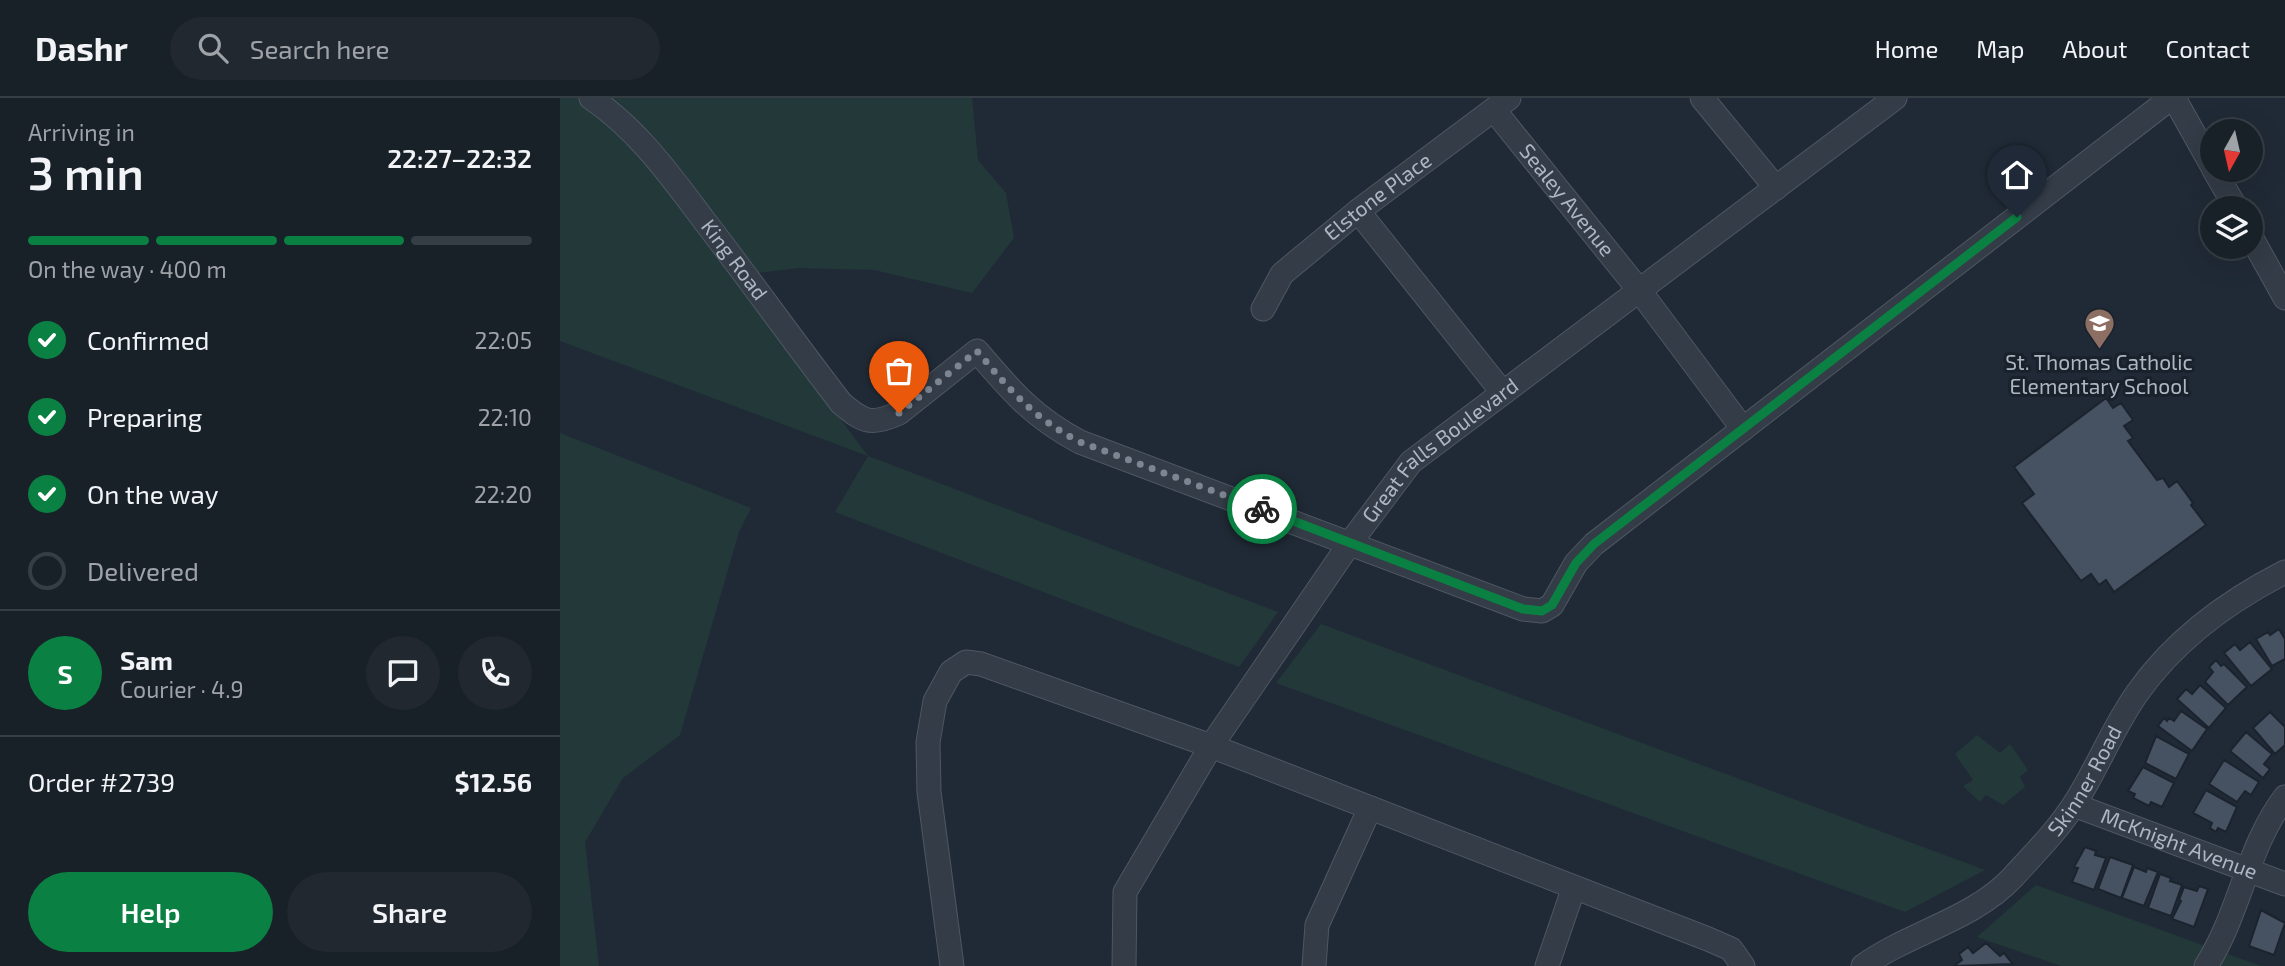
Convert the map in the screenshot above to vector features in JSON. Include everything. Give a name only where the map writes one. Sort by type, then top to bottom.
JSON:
[{"type":"street","name":"King Road","points":[[591,98],[637,137],[664,169],[841,403],[859,419],[874,421],[899,413],[977,351],[1031,411],[1080,442],[1350,543]]},
{"type":"street","points":[[1702,98],[1776,188]]},
{"type":"street","name":"Great Falls Boulevard","points":[[1124,966],[1125,892],[1211,746],[1350,543],[1412,462],[1895,98]]},
{"type":"street","points":[[1350,543],[1523,609],[1542,611],[1552,605],[1576,563],[1594,544],[2173,98],[2200,145]]},
{"type":"street","name":"Sealey Avenue","points":[[1502,104],[1743,429]]},
{"type":"street","name":"Elstone Place","points":[[1263,309],[1282,274],[1358,211],[1502,104]]},
{"type":"street","points":[[1358,211],[1503,393]]},
{"type":"street","points":[[2263,258],[2285,298]]},
{"type":"street","name":"Skinner Road","points":[[1863,966],[1886,950],[1995,895],[2047,839],[2074,805],[2129,706],[2164,661],[2214,615],[2245,593],[2285,572]]},
{"type":"street","points":[[952,966],[929,792],[928,742],[935,701],[951,672],[966,662],[981,664],[1211,746],[1574,887],[1731,949],[1743,966]]},
{"type":"street","points":[[2206,966],[2221,940],[2267,824],[2285,797]]},
{"type":"street","name":"McKnight Avenue","points":[[2074,805],[2285,884]]},
{"type":"street","points":[[1314,966],[1317,925],[1370,808]]},
{"type":"street","points":[[1547,966],[1574,887]]},
{"type":"green space","points":[[560,98],[972,98],[978,160],[1006,193],[1014,238],[972,293],[874,270],[798,268],[734,276],[868,456],[560,341]]},
{"type":"green space","points":[[560,433],[751,508],[739,532],[680,735],[623,778],[585,842],[599,966],[560,966]]},
{"type":"green space","points":[[868,456],[1278,612],[1239,667],[835,512]]},
{"type":"green space","points":[[1321,624],[1985,870],[1905,912],[1276,683]]},
{"type":"green space","points":[[1977,735],[2000,753],[2010,744],[2028,770],[2020,777],[2025,787],[2003,805],[1986,795],[1980,802],[1963,786],[1973,780],[1955,754]]},
{"type":"green space","points":[[2036,885],[2261,966],[2061,966],[1977,937]]},
{"type":"building","points":[[2106,398],[2113,408],[2121,403],[2133,420],[2124,426],[2133,438],[2128,441],[2157,480],[2163,478],[2169,487],[2177,481],[2206,525],[2114,592],[2106,580],[2099,585],[2091,574],[2081,581],[2022,503],[2034,494],[2014,467]]},
{"type":"building","points":[[2279,629],[2285,639],[2285,659],[2272,666],[2256,639]]},
{"type":"building","points":[[2250,642],[2272,669],[2251,686],[2224,653],[2235,644],[2240,650]]},
{"type":"building","points":[[2216,660],[2221,666],[2224,664],[2247,687],[2228,705],[2205,682],[2213,672],[2209,667]]},
{"type":"building","points":[[2200,685],[2226,708],[2209,728],[2177,699],[2186,689],[2192,694]]},
{"type":"building","points":[[2181,711],[2207,729],[2192,751],[2158,726],[2164,718],[2174,721]]},
{"type":"building","points":[[2270,712],[2285,727],[2285,745],[2275,754],[2253,728]]},
{"type":"building","points":[[2246,732],[2272,754],[2264,764],[2270,769],[2263,778],[2230,751]]},
{"type":"building","points":[[2156,736],[2189,754],[2176,779],[2145,763]]},
{"type":"building","points":[[2224,760],[2259,782],[2251,795],[2245,791],[2237,802],[2209,784]]},
{"type":"building","points":[[2143,767],[2174,783],[2162,807],[2151,802],[2149,806],[2133,798],[2135,794],[2128,791]]},
{"type":"building","points":[[2206,790],[2237,807],[2226,832],[2218,828],[2216,832],[2210,828],[2212,823],[2193,813]]},
{"type":"building","points":[[2085,847],[2096,851],[2095,855],[2106,858],[2094,890],[2072,882],[2078,868],[2074,867]]},
{"type":"building","points":[[2110,857],[2133,865],[2121,898],[2098,889]]},
{"type":"building","points":[[2134,867],[2146,872],[2147,868],[2158,872],[2144,906],[2122,898]]},
{"type":"building","points":[[2160,874],[2182,885],[2171,916],[2148,908]]},
{"type":"building","points":[[2199,886],[2208,889],[2194,927],[2172,919],[2181,901],[2179,900],[2184,887],[2197,891]]},
{"type":"building","points":[[2261,910],[2285,923],[2274,955],[2249,946]]},
{"type":"building","points":[[1986,943],[2000,956],[2004,953],[2013,964],[1954,966],[1962,960],[1959,954],[1968,947],[1973,953]]},
{"type":"way so far","points":[[899,413],[977,351],[1031,411],[1060,432],[1080,442],[1262,509]]},
{"type":"place","name":"St. Thomas Catholic Elementary School","points":[[2099,350]]},
{"type":"route","points":[[1262,509],[1523,609],[1542,611],[1552,605],[1576,563],[1594,544],[2017,217]]}]
